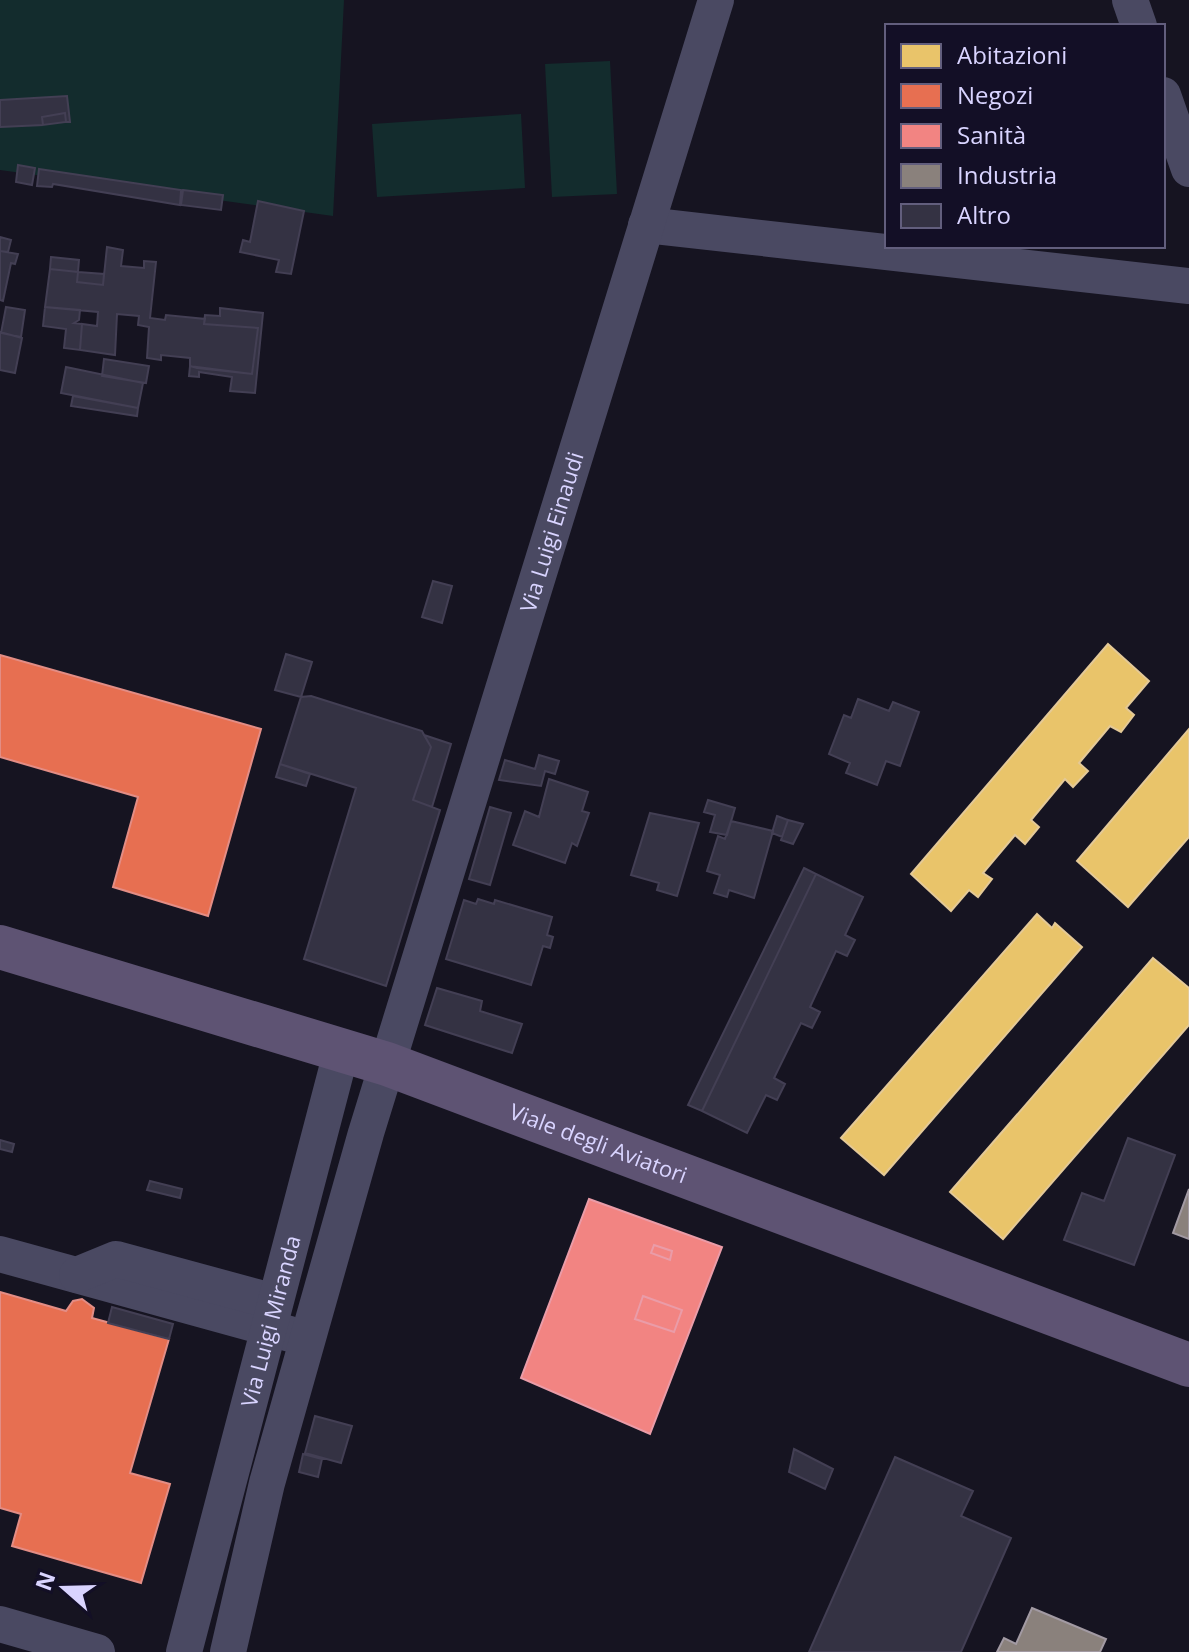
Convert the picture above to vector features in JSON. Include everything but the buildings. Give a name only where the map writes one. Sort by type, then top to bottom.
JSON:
[{"type":"main road","name":"Viale degli Aviatori","points":[[0,947],[387,1064],[1189,1365]]},
{"type":"street","name":"Via Luigi Einaudi","points":[[387,1064],[716,0]]},
{"type":"street","points":[[1130,0],[1138,24]]},
{"type":"street","points":[[1165,101],[1189,169]]},
{"type":"street","points":[[646,225],[1189,286]]},
{"type":"street","name":"Via Luigi Miranda","points":[[184,1652],[342,1049]]},
{"type":"street","name":"Via Luigi Miranda","points":[[228,1652],[267,1483],[387,1064]]},
{"type":"street","points":[[0,1254],[77,1275],[116,1259],[272,1315],[307,1338]]},
{"type":"street","points":[[198,1593],[240,1602]]},
{"type":"street","points":[[0,1624],[97,1652]]},
{"type":"green space","points":[[0,0],[344,0],[333,216],[0,170]]},
{"type":"green space","points":[[610,61],[617,194],[552,197],[545,64]]},
{"type":"green space","points":[[521,114],[525,188],[377,197],[372,124]]}]
